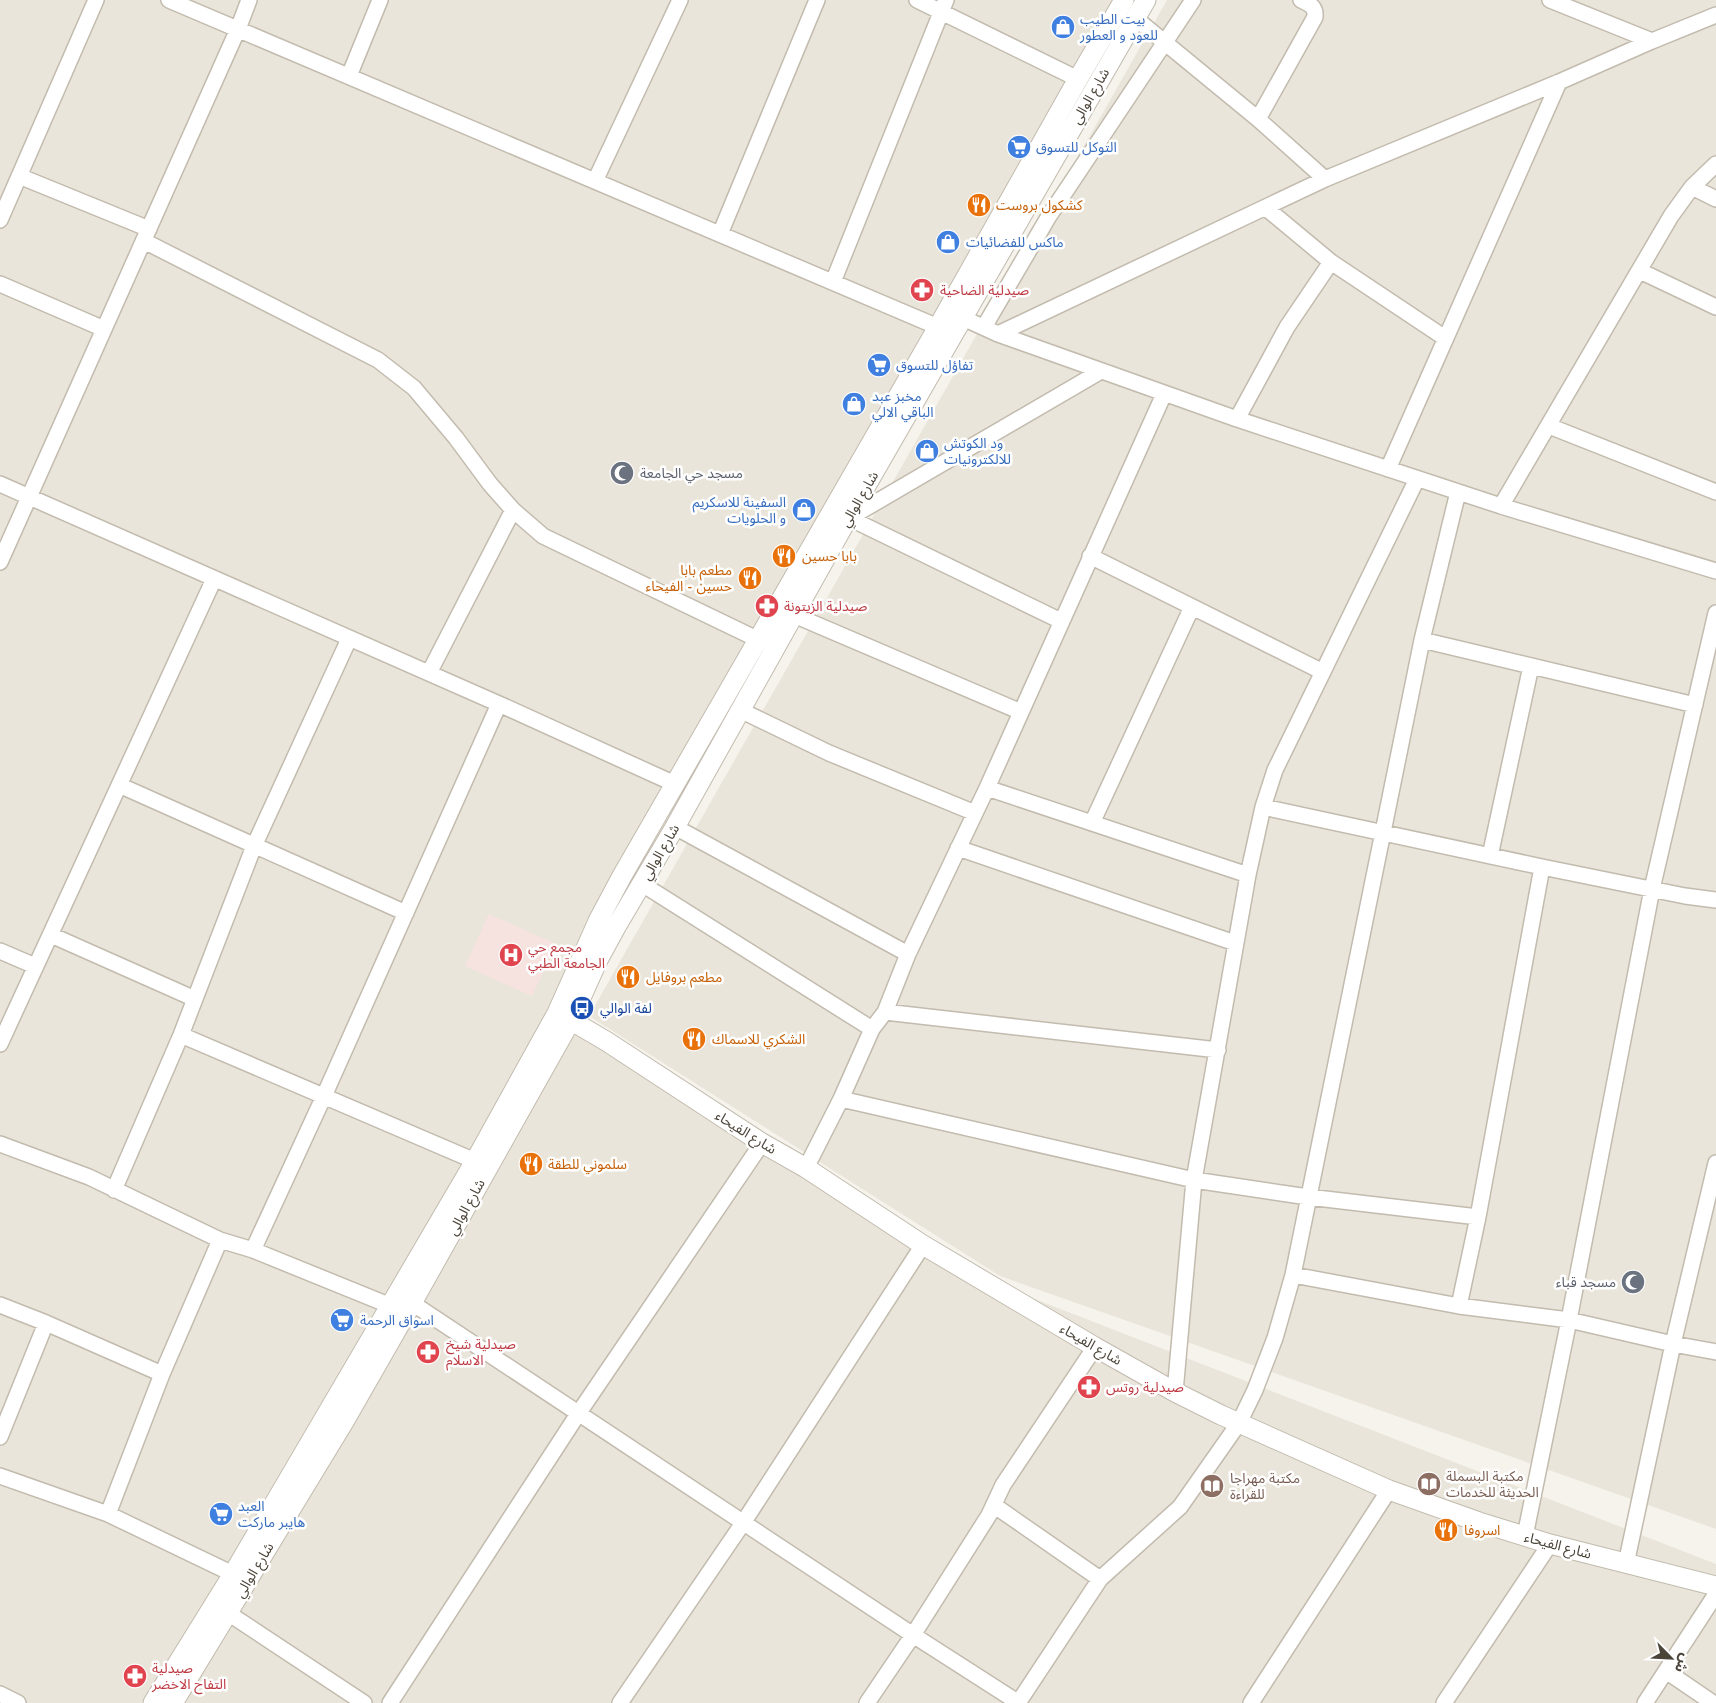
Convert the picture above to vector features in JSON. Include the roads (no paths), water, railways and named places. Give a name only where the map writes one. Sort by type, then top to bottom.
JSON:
[{"type":"street","points":[[0,220],[96,0]]},
{"type":"street","points":[[169,0],[938,327]]},
{"type":"street","points":[[0,562],[238,29],[249,0]]},
{"type":"street","points":[[349,76],[380,0]]},
{"type":"street","points":[[595,181],[680,0]]},
{"type":"street","points":[[720,234],[817,0]]},
{"type":"street","points":[[917,0],[943,6],[1078,79]]},
{"type":"street","name":"شارع الوالي","points":[[173,1703],[345,1420],[412,1303],[564,1016],[599,919],[622,876],[1124,0]]},
{"type":"street","name":"شارع الوالي","points":[[153,1703],[233,1574],[475,1161],[598,960],[1146,0]]},
{"type":"street","points":[[984,327],[1049,216],[1193,0]]},
{"type":"street","points":[[1258,119],[1315,17],[1314,8],[1300,0]]},
{"type":"street","points":[[1550,0],[1652,41]]},
{"type":"street","points":[[833,282],[943,6]]},
{"type":"street","points":[[998,334],[1325,179],[1716,15]]},
{"type":"street","points":[[1135,18],[1258,119],[1325,179]]},
{"type":"street","points":[[1388,468],[1559,82]]},
{"type":"street","points":[[1501,506],[1671,216],[1692,187],[1716,164]]},
{"type":"street","points":[[19,176],[146,235],[378,360],[414,388],[456,438],[490,484],[513,510],[543,536],[758,640]]},
{"type":"street","points":[[1692,187],[1716,200]]},
{"type":"street","points":[[1266,208],[1331,262],[1445,338]]},
{"type":"street","points":[[1237,419],[1287,327],[1331,262]]},
{"type":"street","points":[[1640,271],[1716,307]]},
{"type":"street","points":[[0,284],[104,329]]},
{"type":"street","points":[[963,318],[998,334],[1237,419],[1501,506],[1716,571]]},
{"type":"street","points":[[849,518],[1101,371]]},
{"type":"street","points":[[806,1168],[841,1099],[872,1029],[885,1012],[908,954],[987,788],[1164,394]]},
{"type":"street","points":[[1549,426],[1716,492]]},
{"type":"street","points":[[1175,1392],[1194,1180],[1235,943],[1263,807],[1275,770],[1417,479]]},
{"type":"street","points":[[0,484],[499,704],[675,784]]},
{"type":"street","points":[[412,1303],[1018,1703],[1100,1579],[1180,1507],[1238,1423],[1255,1390],[1274,1338],[1293,1275],[1422,640],[1458,492]]},
{"type":"street","points":[[429,673],[513,510]]},
{"type":"street","points":[[849,518],[1061,620]]},
{"type":"street","points":[[1090,556],[1322,672]]},
{"type":"street","points":[[0,1044],[214,579]]},
{"type":"street","points":[[1092,824],[1192,607]]},
{"type":"street","points":[[1525,1536],[1569,1320],[1652,889],[1716,613]]},
{"type":"street","points":[[794,614],[1021,712]]},
{"type":"street","points":[[114,1190],[181,1035],[254,846],[348,639]]},
{"type":"street","points":[[1422,640],[1695,705]]},
{"type":"street","points":[[1490,856],[1531,666]]},
{"type":"street","points":[[253,1250],[499,704]]},
{"type":"street","points":[[740,710],[829,753],[975,814]]},
{"type":"street","points":[[119,785],[406,913]]},
{"type":"street","points":[[987,788],[1248,875]]},
{"type":"street","points":[[1263,807],[1542,867],[1685,896],[1716,900]]},
{"type":"street","points":[[675,827],[908,954]]},
{"type":"street","points":[[958,848],[1235,943]]},
{"type":"street","points":[[1460,1306],[1542,867]]},
{"type":"street","points":[[642,884],[872,1029]]},
{"type":"street","points":[[50,935],[195,999]]},
{"type":"street","points":[[0,951],[35,966]]},
{"type":"street","points":[[885,1012],[1218,1050]]},
{"type":"street","name":"شارع الفيحاء","points":[[564,1016],[806,1168],[923,1245],[1175,1392],[1238,1423],[1389,1490],[1550,1544],[1716,1586]]},
{"type":"street","points":[[181,1035],[475,1161]]},
{"type":"street","points":[[841,1099],[1194,1180],[1308,1198],[1478,1217]]},
{"type":"street","points":[[390,1703],[578,1414],[762,1142]]},
{"type":"street","points":[[0,1144],[89,1177],[220,1240],[253,1250],[391,1306]]},
{"type":"street","points":[[1626,1564],[1716,1163]]},
{"type":"street","points":[[108,1514],[162,1374],[220,1240]]},
{"type":"street","points":[[620,1703],[743,1523],[923,1245]]},
{"type":"street","points":[[1293,1275],[1460,1306],[1569,1320],[1716,1352]]},
{"type":"street","points":[[0,1305],[46,1322],[162,1374]]},
{"type":"street","points":[[0,1437],[46,1322]]},
{"type":"street","points":[[867,1703],[913,1635],[994,1506],[1003,1485],[1095,1347]]},
{"type":"street","points":[[0,1476],[108,1514],[233,1574]]},
{"type":"street","points":[[1251,1703],[1389,1490]]},
{"type":"street","points":[[994,1506],[1100,1579]]},
{"type":"street","points":[[1444,1703],[1550,1544]]},
{"type":"street","points":[[1645,1703],[1716,1594]]},
{"type":"street","points":[[228,1613],[364,1703]]},
{"type":"street","points":[[1666,1671],[1713,1703]]},
{"type":"street","points":[[0,1694],[18,1703]]},
{"type":"place","name":"بيت الطيب للعود و العطور","points":[[1063,27]]},
{"type":"place","name":"التوكل للتسوق","points":[[1019,147]]},
{"type":"place","name":"كشكول بروست","points":[[979,205]]},
{"type":"place","name":"ماكس للفضائيات","points":[[948,242]]},
{"type":"place","name":"صيدلية الضاحية","points":[[922,290]]},
{"type":"place","name":"تفاؤل للتسوق","points":[[879,365]]},
{"type":"place","name":"مخبز عبد الباقي الالي","points":[[854,404]]},
{"type":"place","name":"ود الكوتش للالكترونيات","points":[[927,451]]},
{"type":"place","name":"مسجد حي الجامعة","points":[[622,473]]},
{"type":"place","name":"السفينة للاسكريم و الحلويات","points":[[804,510]]},
{"type":"place","name":"بابا حسين","points":[[784,556]]},
{"type":"place","name":"مطعم بابا حسين - الفيحاء","points":[[750,578]]},
{"type":"place","name":"صيدلية الزيتونة","points":[[767,606]]},
{"type":"place","name":"مجمع حي الجامعة الطبي","points":[[511,955]]},
{"type":"place","name":"مطعم بروفايل","points":[[628,977]]},
{"type":"place","name":"لفة الوالي","points":[[582,1008]]},
{"type":"place","name":"الشكري للاسماك","points":[[694,1039]]},
{"type":"place","name":"سلموني للطقة","points":[[531,1164]]},
{"type":"place","name":"مسجد قباء","points":[[1633,1282]]},
{"type":"place","name":"اسواق الرحمة","points":[[342,1320]]},
{"type":"place","name":"صيدلية شيخ الاسلام","points":[[428,1352]]},
{"type":"place","name":"صيدلية روتس","points":[[1089,1387]]},
{"type":"place","name":"مكتبة البسملة الحديثة للخدمات","points":[[1429,1484]]},
{"type":"place","name":"مكتبة مهراجا للقراءة","points":[[1212,1486]]},
{"type":"place","name":"العبد هايبر ماركت","points":[[221,1514]]},
{"type":"place","name":"اسروفا","points":[[1446,1530]]},
{"type":"place","name":"صيدلية التفاح الاخضر","points":[[135,1676]]}]
